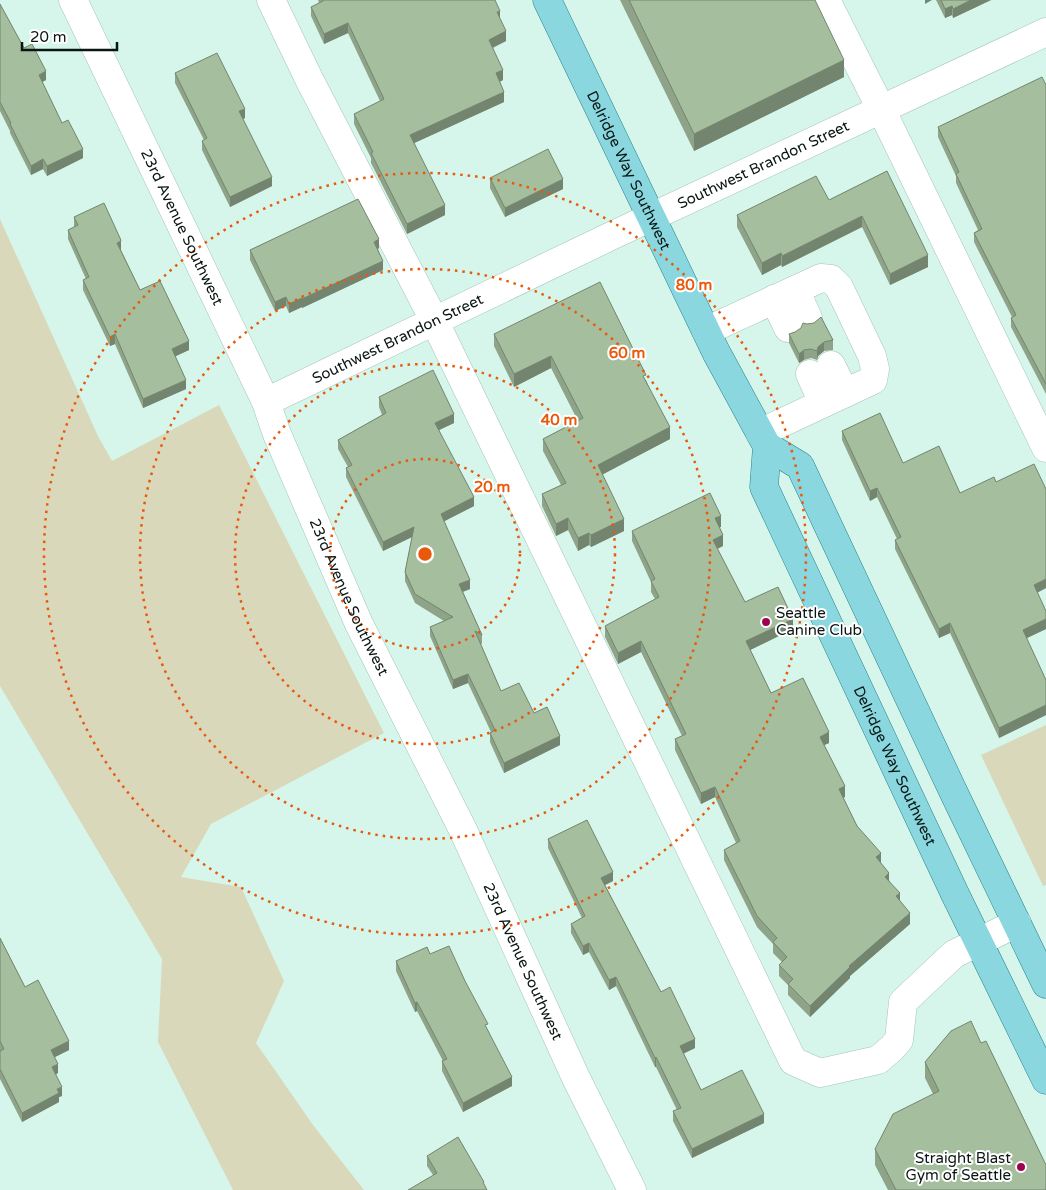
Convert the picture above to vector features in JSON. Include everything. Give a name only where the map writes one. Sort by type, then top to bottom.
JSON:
[{"type":"main road","name":"Delridge Way Southwest","points":[[547,0],[716,352],[763,440],[764,487],[978,942],[1046,1080]]},
{"type":"main road","points":[[763,440],[800,466],[1046,984]]},
{"type":"street","name":"23rd Avenue Southwest","points":[[73,0],[266,402],[277,434],[359,624],[463,830],[576,1078],[632,1190]]},
{"type":"street","points":[[271,0],[309,79],[434,320],[793,1061],[820,1073],[878,1060],[899,1040],[903,1002],[954,954],[1017,923]]},
{"type":"street","points":[[826,0],[1046,448]]},
{"type":"street","name":"Southwest Brandon Street","points":[[266,402],[434,320],[1046,32]]},
{"type":"street","points":[[706,331],[821,278],[831,279],[839,287],[872,356],[875,369],[873,380],[834,398],[763,440]]},
{"type":"street","points":[[785,294],[798,323]]},
{"type":"street","points":[[820,370],[834,398]]},
{"type":"shaded area","points":[[0,219],[98,436],[112,461],[219,405],[384,733],[211,824],[181,877],[241,887],[284,981],[256,1043],[313,1125],[364,1190],[233,1190],[158,1042],[162,959],[0,686]]},
{"type":"shaded area","points":[[1046,725],[1046,885],[1043,886],[981,755]]},
{"type":"building","points":[[323,0],[495,0],[500,11],[497,12],[506,31],[489,40],[503,70],[496,73],[504,92],[410,135],[445,205],[407,224],[371,153],[373,152],[354,114],[384,99],[348,23],[324,34],[311,7]]},
{"type":"building","points":[[629,0],[815,0],[844,60],[694,134]]},
{"type":"building","points":[[941,0],[971,0],[953,9],[952,6],[945,9]]},
{"type":"building","points":[[0,4],[24,48],[32,44],[46,71],[39,75],[62,123],[68,120],[83,149],[47,166],[43,159],[31,166],[0,102]]},
{"type":"building","points":[[217,53],[245,109],[239,111],[272,177],[230,197],[202,141],[207,138],[175,73]]},
{"type":"building","points":[[1042,77],[1046,85],[1046,384],[1011,318],[1016,315],[974,233],[982,229],[956,174],[959,172],[938,127]]},
{"type":"building","points":[[548,149],[563,179],[505,208],[490,178]]},
{"type":"building","points":[[887,171],[928,255],[890,274],[862,216],[782,256],[781,253],[762,263],[737,215],[816,176],[829,200]]},
{"type":"building","points":[[358,199],[379,239],[374,242],[383,261],[289,304],[286,297],[275,302],[250,250]]},
{"type":"building","points":[[104,203],[121,241],[117,243],[140,290],[160,281],[189,341],[172,349],[186,380],[143,399],[115,334],[110,337],[83,280],[89,277],[68,230],[78,225],[74,217]]},
{"type":"building","points":[[600,282],[646,375],[643,376],[670,427],[598,465],[624,519],[591,535],[589,533],[578,538],[568,518],[556,524],[542,494],[566,483],[543,439],[583,418],[551,356],[514,374],[494,334]]},
{"type":"building","points":[[821,317],[833,340],[824,342],[818,347],[817,351],[811,349],[804,350],[799,354],[789,334],[801,328],[803,323],[814,323]]},
{"type":"building","points":[[433,370],[454,414],[435,423],[474,497],[441,514],[470,580],[459,584],[482,635],[475,631],[501,691],[519,683],[534,713],[547,707],[560,736],[504,763],[490,733],[495,730],[468,674],[453,680],[430,627],[453,617],[415,594],[405,572],[414,527],[383,542],[346,468],[352,465],[338,440],[386,413],[379,397]]},
{"type":"building","points":[[880,413],[903,463],[939,446],[960,493],[994,477],[996,482],[1034,464],[1046,489],[1046,579],[1034,585],[1046,611],[1046,619],[1023,630],[1046,680],[1046,705],[999,728],[950,623],[939,629],[895,540],[901,537],[877,488],[870,491],[842,431]]},
{"type":"building","points":[[710,493],[721,516],[715,518],[723,535],[713,540],[745,602],[778,587],[793,619],[746,641],[771,693],[803,678],[829,732],[820,737],[845,786],[839,789],[857,826],[881,853],[876,857],[889,873],[885,877],[900,893],[896,896],[910,913],[849,966],[810,1006],[788,984],[793,979],[779,965],[787,957],[773,942],[777,938],[757,916],[724,850],[740,841],[715,787],[701,793],[675,739],[686,734],[641,641],[618,653],[605,626],[659,597],[651,581],[655,579],[632,531]]},
{"type":"building","points":[[587,820],[613,872],[601,878],[661,992],[670,987],[695,1039],[680,1046],[701,1090],[742,1070],[764,1114],[692,1149],[673,1111],[681,1108],[616,977],[609,980],[589,943],[583,946],[571,924],[585,916],[548,839]]},
{"type":"building","points":[[0,938],[25,987],[38,980],[69,1041],[51,1050],[58,1064],[52,1067],[62,1087],[57,1089],[59,1093],[22,1113],[0,1069],[0,1051],[4,1049],[0,1041]]},
{"type":"building","points":[[449,946],[488,1024],[485,1025],[512,1077],[463,1103],[442,1061],[447,1059],[417,1002],[415,1003],[396,961],[427,947],[430,954]]},
{"type":"building","points":[[971,1021],[981,1043],[986,1041],[1046,1165],[1046,1190],[896,1190],[875,1149],[893,1114],[939,1091],[925,1062],[951,1031]]},
{"type":"building","points":[[458,1137],[487,1190],[408,1190],[437,1173],[427,1156]]},
{"type":"place","name":"Seattle Canine Club","points":[[766,622]]},
{"type":"place","name":"Straight Blast Gym of Seattle","points":[[1021,1167]]}]
